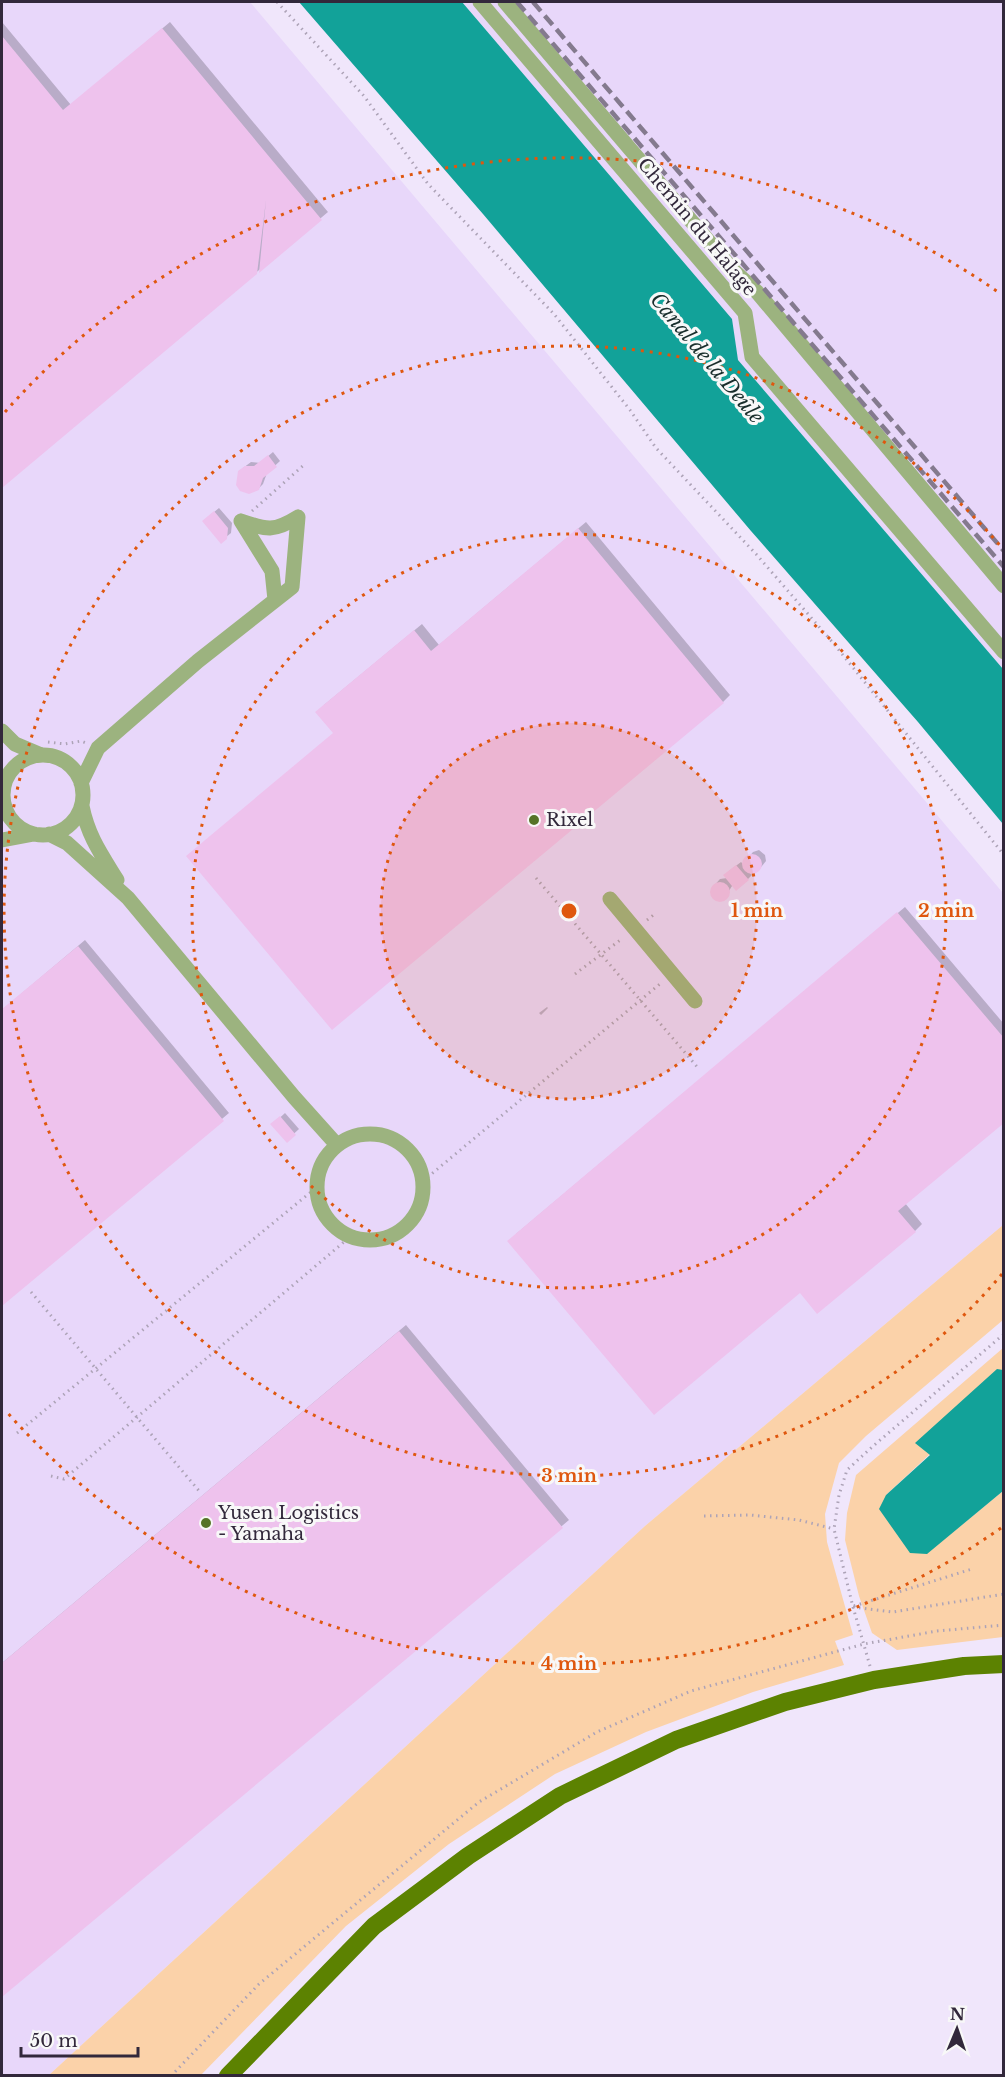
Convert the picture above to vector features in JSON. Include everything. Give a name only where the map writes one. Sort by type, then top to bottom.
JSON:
[{"type":"main road","points":[[228,2076],[374,1926],[468,1856],[560,1796],[676,1740],[785,1702],[874,1680],[964,1666],[1004,1664]]},
{"type":"street","name":"Chemin du Halage","points":[[480,2],[745,314],[752,357],[1004,652]]},
{"type":"street","points":[[505,2],[733,270],[757,292],[1004,586]]},
{"type":"street","points":[[2,732],[15,744],[40,755],[58,758],[75,756],[98,748],[198,661],[292,587],[298,517],[283,526],[264,529],[241,521]]},
{"type":"street","points":[[241,521],[272,571],[275,600]]},
{"type":"street","points":[[81,783],[98,748]]},
{"type":"street","points":[[40,755],[23,760],[4,773],[3,809],[22,829],[67,843],[128,898]]},
{"type":"street","points":[[58,758],[74,769],[81,783],[86,826],[128,898],[294,1097],[337,1145]]},
{"type":"street","points":[[2,840],[62,830],[78,815],[82,806]]},
{"type":"street","points":[[610,899],[695,1001]]},
{"type":"street","points":[[361,1134],[382,1135],[408,1149],[417,1162],[423,1181],[422,1199],[417,1213],[406,1226],[392,1235],[372,1240],[357,1238],[340,1231],[321,1208],[317,1187],[320,1168],[325,1159],[337,1145],[361,1134]]},
{"type":"path","points":[[277,2],[364,96],[428,184],[554,314],[630,410],[656,448],[756,554],[834,644],[1004,855]]},
{"type":"path","points":[[241,521],[305,464]]},
{"type":"path","points":[[39,739],[65,744],[81,741],[98,748]]},
{"type":"path","points":[[536,878],[699,1070]]},
{"type":"path","points":[[575,975],[656,913]]},
{"type":"path","points":[[423,1181],[672,974]]},
{"type":"path","points":[[17,1433],[317,1187]]},
{"type":"path","points":[[51,1476],[64,1479],[351,1236]]},
{"type":"path","points":[[32,1292],[200,1492]]},
{"type":"path","points":[[874,1680],[834,1529],[839,1495],[848,1470],[1004,1334]]},
{"type":"path","points":[[704,1516],[750,1515],[799,1520],[834,1529]]},
{"type":"path","points":[[853,1606],[972,1569]]},
{"type":"path","points":[[853,1606],[893,1612],[1004,1594]]},
{"type":"shaded area","points":[[2,2],[250,2],[1003,893],[1003,1225],[645,1526],[49,2075],[2,2076]]},
{"type":"shaded area","points":[[462,2],[1003,2],[1003,669],[738,360],[731,319]]},
{"type":"shaded area","points":[[1003,1225],[1003,1320],[866,1436],[839,1463],[825,1514],[827,1542],[853,1635],[835,1641],[844,1665],[753,1692],[646,1732],[555,1774],[449,1844],[346,1926],[201,2075],[49,2075],[645,1526]]},
{"type":"shaded area","points":[[1003,1348],[1003,1370],[997,1370],[916,1443],[930,1454],[886,1495],[926,1554],[1003,1491],[1003,1637],[897,1650],[872,1633],[859,1596],[845,1540],[847,1513],[856,1475]]},
{"type":"water","name":"Canal de la Deûle","points":[[299,2],[462,2],[732,319],[738,360],[1003,669],[1003,824],[483,214]]},
{"type":"water","points":[[997,1369],[1003,1370],[1003,1491],[927,1554],[910,1553],[879,1509],[886,1495],[930,1455],[915,1443]]},
{"type":"building","points":[[162,28],[322,220],[259,273],[266,200],[257,274],[2,488],[2,36],[63,110]]},
{"type":"building","points":[[268,455],[277,467],[263,478],[259,490],[249,494],[240,491],[236,485],[238,471],[245,466],[254,466]]},
{"type":"building","points":[[214,511],[228,528],[227,539],[221,544],[202,521]]},
{"type":"building","points":[[578,528],[724,703],[332,1030],[186,856],[333,733],[315,712],[414,630],[431,651]]},
{"type":"building","points":[[752,854],[759,857],[762,864],[759,871],[752,874],[745,871],[742,864],[745,857]]},
{"type":"building","points":[[736,865],[749,880],[736,891],[723,875]]},
{"type":"building","points":[[720,882],[727,885],[730,892],[727,899],[720,902],[713,899],[710,892],[713,885]]},
{"type":"building","points":[[897,912],[1004,1038],[1004,1123],[898,1211],[916,1232],[817,1314],[800,1293],[654,1415],[507,1241]]},
{"type":"building","points":[[78,946],[224,1121],[2,1306],[2,1009]]},
{"type":"building","points":[[280,1116],[296,1135],[287,1143],[270,1124]]},
{"type":"building","points":[[399,1331],[563,1528],[2,1997],[2,1663]]},
{"type":"railway","points":[[517,2],[1004,567]]},
{"type":"railway","points":[[533,2],[1004,551]]},
{"type":"place","name":"Rixel","points":[[534,820]]},
{"type":"place","name":"Yusen Logistics - Yamaha","points":[[206,1523]]}]
